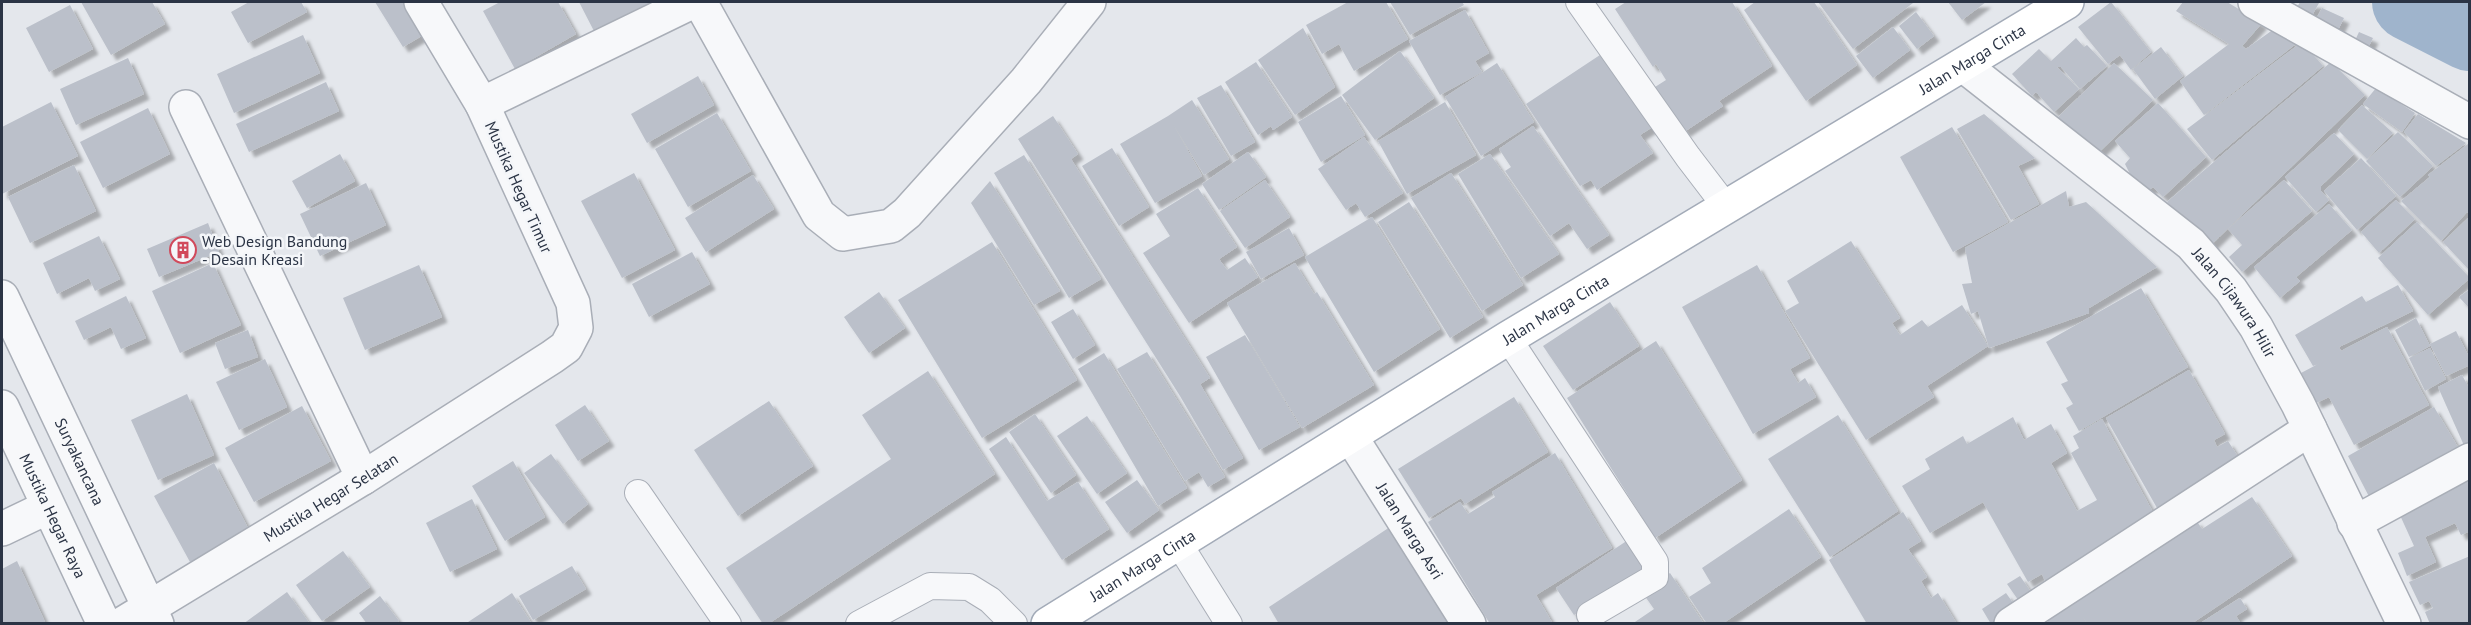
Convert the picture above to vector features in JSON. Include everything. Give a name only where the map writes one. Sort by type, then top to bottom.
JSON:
[{"type":"main road","name":"Jalan Marga Cinta","points":[[1048,624],[1508,338],[2067,2]]},
{"type":"street","name":"Mustika Hegar Timur","points":[[421,2],[482,104],[573,303],[576,328],[566,347],[537,367]]},
{"type":"street","points":[[482,104],[692,2]]},
{"type":"street","points":[[700,2],[819,215],[843,234],[891,226],[907,213],[1026,81],[1089,2]]},
{"type":"street","points":[[2255,2],[2469,122]]},
{"type":"street","name":"Jalan Cijawura Hilir","points":[[1963,65],[2190,244],[2232,290],[2256,327],[2310,429],[2404,624]]},
{"type":"street","points":[[186,107],[363,478]]},
{"type":"street","name":"Suryakancana","points":[[2,297],[143,618]]},
{"type":"street","name":"Mustika Hegar Selatan","points":[[143,618],[537,367]]},
{"type":"street","name":"Mustika Hegar Raya","points":[[2,407],[104,624]]},
{"type":"street","points":[[2011,624],[2310,429]]},
{"type":"street","name":"Jalan Marga Asri","points":[[1351,437],[1469,624]]},
{"type":"street","points":[[2354,523],[2469,460]]},
{"type":"street","points":[[2,529],[48,507]]},
{"type":"lane","points":[[1579,2],[1688,157],[1727,208]]},
{"type":"lane","points":[[1508,338],[1654,562],[1655,577],[1590,615]]},
{"type":"lane","points":[[638,493],[719,620]]},
{"type":"lane","points":[[1179,544],[1229,624]]},
{"type":"lane","points":[[859,624],[930,586],[969,587],[990,600],[1014,624]]},
{"type":"building","points":[[81,2],[152,2],[165,24],[111,55]]},
{"type":"building","points":[[249,2],[301,2],[307,12],[248,43],[231,12]]},
{"type":"building","points":[[375,2],[411,2],[430,31],[403,47]]},
{"type":"building","points":[[500,2],[558,2],[576,34],[515,69],[483,11]]},
{"type":"building","points":[[579,2],[655,2],[595,33]]},
{"type":"building","points":[[1348,2],[1386,2],[1408,39],[1354,71],[1339,44],[1322,54],[1306,25]]},
{"type":"building","points":[[1390,2],[1462,2],[1464,5],[1410,35]]},
{"type":"building","points":[[1626,2],[1732,2],[1772,66],[1719,101],[1723,106],[1684,132],[1655,87],[1666,80],[1656,64],[1653,67],[1615,9]]},
{"type":"building","points":[[1755,2],[1814,2],[1857,65],[1806,101],[1744,10]]},
{"type":"building","points":[[1818,2],[1912,2],[1913,3],[1853,49]]},
{"type":"building","points":[[1948,2],[1986,2],[1962,20]]},
{"type":"building","points":[[2111,2],[2151,52],[2131,70],[2120,55],[2108,64],[2078,27]]},
{"type":"building","points":[[2183,2],[2227,2],[2262,23],[2242,46],[2246,49],[2274,29],[2297,43],[2204,115],[2180,81],[2229,44],[2176,11]]},
{"type":"building","points":[[2300,2],[2319,3],[2310,19],[2295,11]]},
{"type":"building","points":[[70,5],[93,49],[49,72],[26,28]]},
{"type":"building","points":[[2322,8],[2344,18],[2335,36],[2313,25]]},
{"type":"building","points":[[1465,10],[1489,53],[1475,61],[1482,72],[1440,95],[1409,41]]},
{"type":"building","points":[[1916,12],[1934,36],[1917,49],[1899,26]]},
{"type":"building","points":[[1893,27],[1910,50],[1873,78],[1856,56]]},
{"type":"building","points":[[1303,28],[1335,87],[1295,115],[1258,60]]},
{"type":"building","points":[[2359,32],[2373,38],[2364,56],[2351,49]]},
{"type":"building","points":[[303,35],[320,73],[234,113],[217,74]]},
{"type":"building","points":[[2076,38],[2084,47],[2087,45],[2107,66],[2080,89],[2061,67],[2057,67],[2079,89],[2054,112],[2036,92],[2032,96],[2012,74],[2039,49],[2051,61]]},
{"type":"building","points":[[2302,42],[2323,66],[2212,160],[2187,129]]},
{"type":"building","points":[[2161,47],[2183,76],[2155,99],[2133,69]]},
{"type":"building","points":[[1400,51],[1434,98],[1375,140],[1342,95]]},
{"type":"building","points":[[1603,53],[1654,126],[1640,135],[1653,153],[1597,190],[1591,180],[1580,186],[1526,104]]},
{"type":"building","points":[[128,58],[144,94],[76,125],[60,89]]},
{"type":"building","points":[[1256,62],[1292,117],[1273,130],[1271,126],[1258,135],[1225,82]]},
{"type":"building","points":[[2331,62],[2365,95],[2209,247],[2167,202]]},
{"type":"building","points":[[1497,63],[1534,122],[1481,156],[1445,97]]},
{"type":"building","points":[[2114,63],[2153,100],[2094,157],[2056,119]]},
{"type":"building","points":[[698,76],[714,105],[647,143],[631,114]]},
{"type":"building","points":[[326,82],[339,111],[249,152],[236,124]]},
{"type":"building","points":[[1221,85],[1255,142],[1231,156],[1197,98]]},
{"type":"building","points":[[2376,88],[2415,113],[2402,132],[2363,104]]},
{"type":"building","points":[[1341,96],[1365,135],[1321,162],[1298,122]]},
{"type":"building","points":[[1192,100],[1229,159],[1204,175],[1173,124],[1202,176],[1155,203],[1120,144]]},
{"type":"building","points":[[51,102],[78,156],[2,194],[2,127]]},
{"type":"building","points":[[1445,102],[1476,155],[1407,194],[1378,141]]},
{"type":"building","points":[[2158,103],[2206,157],[2163,197],[2153,187],[2149,190],[2144,188],[2131,176],[2125,164],[2130,158],[2115,141]]},
{"type":"building","points":[[2362,105],[2393,133],[2367,159],[2338,130]]},
{"type":"building","points":[[148,108],[170,154],[103,188],[80,142]]},
{"type":"building","points":[[717,113],[751,171],[688,207],[655,149]]},
{"type":"building","points":[[1984,114],[2035,158],[2018,166],[2039,204],[2011,220],[1957,129]]},
{"type":"building","points":[[2418,114],[2466,143],[2436,166],[2404,132]]},
{"type":"building","points":[[1053,116],[1078,154],[1071,159],[1210,378],[1200,384],[1243,458],[1223,470],[1180,396],[1018,139]]},
{"type":"building","points":[[1533,126],[1609,235],[1587,249],[1569,223],[1550,236],[1505,171],[1511,167],[1499,149]]},
{"type":"building","points":[[1952,127],[2008,222],[1953,252],[1900,157]]},
{"type":"building","points":[[2398,132],[2433,166],[2400,197],[2366,161]]},
{"type":"building","points":[[2334,133],[2354,154],[2321,186],[2321,191],[2329,200],[2316,212],[2285,177]]},
{"type":"building","points":[[1364,137],[1403,193],[1365,217],[1356,203],[1346,210],[1318,169]]},
{"type":"building","points":[[2468,144],[2470,214],[2467,212],[2441,241],[2401,201],[2430,177],[2428,175]]},
{"type":"building","points":[[1112,148],[1149,207],[1119,226],[1082,166]]},
{"type":"building","points":[[1248,152],[1266,177],[1219,210],[1202,184]]},
{"type":"building","points":[[340,154],[355,181],[307,208],[292,181]]},
{"type":"building","points":[[1490,154],[1559,254],[1521,278],[1458,174]]},
{"type":"building","points":[[1024,155],[1101,279],[1069,298],[994,173]]},
{"type":"building","points":[[2361,158],[2396,196],[2357,230],[2324,191]]},
{"type":"building","points":[[74,165],[96,211],[30,243],[8,197]]},
{"type":"building","points":[[634,173],[675,250],[622,278],[581,201]]},
{"type":"building","points":[[1451,173],[1523,285],[1482,311],[1411,198]]},
{"type":"building","points":[[753,175],[774,209],[706,252],[685,218]]},
{"type":"building","points":[[1265,180],[1290,217],[1245,248],[1220,211]]},
{"type":"building","points":[[2284,180],[2312,211],[2242,272],[2229,257],[2242,245],[2228,229]]},
{"type":"building","points":[[990,181],[1060,291],[1034,305],[971,203]]},
{"type":"building","points":[[366,183],[386,225],[320,256],[300,214]]},
{"type":"building","points":[[1198,188],[1237,247],[1219,259],[1227,270],[1245,258],[1258,277],[1189,323],[1143,253],[1170,236],[1156,214]]},
{"type":"building","points":[[2066,191],[2069,207],[2086,202],[2157,267],[2089,308],[2089,313],[1989,348],[1978,311],[1971,314],[1962,284],[1972,283],[1965,248]]},
{"type":"building","points":[[2396,200],[2415,219],[2379,253],[2361,232]]},
{"type":"building","points":[[1409,202],[1483,317],[1450,338],[1378,222]]},
{"type":"building","points":[[2329,204],[2352,230],[2296,277],[2300,281],[2280,298],[2254,267]]},
{"type":"building","points":[[2470,216],[2470,271],[2443,242]]},
{"type":"building","points":[[1372,217],[1440,329],[1374,372],[1305,257]]},
{"type":"building","points":[[2417,222],[2470,278],[2428,315],[2378,258]]},
{"type":"building","name":"Web Design Bandung - Desain Kreasi","points":[[208,223],[219,252],[159,277],[147,249]]},
{"type":"building","points":[[1289,228],[1304,255],[1261,279],[1246,252]]},
{"type":"building","points":[[99,236],[120,279],[95,291],[89,278],[57,294],[43,263]]},
{"type":"building","points":[[1851,241],[1900,318],[1892,323],[1900,335],[1922,320],[1928,327],[1962,305],[1988,346],[1927,386],[1934,397],[1866,440],[1785,311],[1799,303],[1787,281]]},
{"type":"building","points":[[992,242],[1077,380],[982,438],[898,300]]},
{"type":"building","points":[[692,252],[710,284],[649,317],[632,284]]},
{"type":"building","points":[[213,263],[241,325],[180,353],[152,291]]},
{"type":"building","points":[[1295,263],[1314,294],[1317,292],[1374,385],[1302,428],[1227,303]]},
{"type":"building","points":[[419,265],[442,317],[365,350],[343,298]]},
{"type":"building","points":[[1757,265],[1810,358],[1790,369],[1798,383],[1805,378],[1816,397],[1753,434],[1682,307]]},
{"type":"building","points":[[2398,285],[2413,311],[2339,347],[2341,351],[2387,327],[2429,405],[2354,445],[2329,397],[2316,403],[2301,373],[2320,363],[2313,366],[2295,335],[2362,296],[2366,302]]},
{"type":"building","points":[[2141,288],[2188,367],[2079,431],[2066,408],[2073,404],[2061,384],[2068,381],[2046,342]]},
{"type":"building","points":[[2470,289],[2470,309],[2459,297]]},
{"type":"building","points":[[879,292],[905,328],[869,353],[844,317]]},
{"type":"building","points":[[126,296],[146,338],[121,349],[111,327],[84,340],[75,321]]},
{"type":"building","points":[[1610,302],[1639,346],[1573,390],[1543,346]]},
{"type":"building","points":[[1073,309],[1095,345],[1073,359],[1051,322]]},
{"type":"building","points":[[2416,318],[2430,346],[2409,357],[2395,330]]},
{"type":"building","points":[[248,330],[258,357],[225,369],[215,343]]},
{"type":"building","points":[[2456,331],[2470,359],[2470,365],[2446,376],[2430,344]]},
{"type":"building","points":[[1245,335],[1300,427],[1259,450],[1206,357]]},
{"type":"building","points":[[1656,341],[1742,480],[1655,538],[1567,398]]},
{"type":"building","points":[[2430,348],[2446,379],[2425,391],[2409,358]]},
{"type":"building","points":[[1147,352],[1225,477],[1208,487],[1199,472],[1185,481],[1117,369]]},
{"type":"building","points":[[1104,353],[1187,488],[1158,506],[1078,369]]},
{"type":"building","points":[[265,359],[287,407],[239,430],[216,382]]},
{"type":"building","points":[[2189,370],[2225,434],[2214,440],[2217,447],[2228,441],[2242,463],[2161,515],[2106,418]]},
{"type":"building","points":[[928,371],[995,474],[768,624],[763,624],[726,568],[891,459],[862,415]]},
{"type":"building","points":[[2462,375],[2470,390],[2470,459],[2438,387]]},
{"type":"building","points":[[187,394],[214,455],[158,480],[131,420]]},
{"type":"building","points":[[1514,397],[1548,452],[1465,504],[1461,498],[1429,518],[1398,469]]},
{"type":"building","points":[[769,401],[813,466],[738,516],[694,450]]},
{"type":"building","points":[[585,405],[609,441],[578,461],[555,425]]},
{"type":"building","points":[[302,406],[331,461],[254,502],[225,448]]},
{"type":"building","points":[[2434,407],[2465,459],[2376,510],[2348,456]]},
{"type":"building","points":[[1035,414],[1076,475],[1051,493],[1009,432]]},
{"type":"building","points":[[1838,415],[1898,511],[1830,557],[1768,459]]},
{"type":"building","points":[[1087,416],[1127,473],[1097,494],[1057,436]]},
{"type":"building","points":[[2013,417],[2024,440],[2051,424],[2067,453],[2051,463],[2077,511],[2097,500],[2071,453],[2079,448],[2073,436],[2102,419],[2154,514],[2120,532],[2124,538],[2046,583],[2042,574],[2028,582],[1983,502],[1930,533],[1902,486],[1930,469],[1925,459],[1963,436],[1967,444]]},
{"type":"building","points":[[1006,437],[1047,501],[1078,482],[1109,529],[1062,560],[989,449]]},
{"type":"building","points":[[1555,453],[1612,548],[1536,595],[1553,624],[1490,624],[1428,522],[1460,502],[1468,514],[1495,497],[1492,492]]},
{"type":"building","points":[[551,454],[588,504],[563,524],[524,473]]},
{"type":"building","points":[[513,461],[545,517],[505,541],[472,486]]},
{"type":"building","points":[[214,463],[249,530],[190,562],[154,496]]},
{"type":"building","points":[[2470,467],[2470,531],[2461,535],[2455,523],[2425,537],[2436,562],[2407,576],[2398,553],[2414,546],[2394,502]]},
{"type":"building","points":[[1137,480],[1159,510],[1127,533],[1105,502]]},
{"type":"building","points":[[2252,497],[2292,556],[2191,624],[2088,624],[2083,617],[2087,624],[2049,624],[2046,618],[2196,520],[2202,529]]},
{"type":"building","points":[[472,499],[497,549],[450,572],[426,523]]},
{"type":"building","points":[[1789,509],[1821,557],[1722,624],[1707,624],[1689,597],[1711,583],[1702,568]]},
{"type":"building","points":[[1903,512],[1921,541],[1908,549],[1927,577],[1921,581],[1931,598],[1938,593],[1957,624],[1867,624],[1829,560]]},
{"type":"building","points":[[1396,523],[1459,624],[1279,624],[1269,607]]},
{"type":"building","points":[[1631,538],[1649,566],[1574,615],[1556,588]]},
{"type":"building","points":[[343,551],[370,587],[322,621],[296,585]]},
{"type":"building","points":[[2470,556],[2470,624],[2430,624],[2425,612],[2433,608],[2429,601],[2420,605],[2409,582]]},
{"type":"building","points":[[17,561],[45,622],[42,624],[2,624],[2,569]]},
{"type":"building","points":[[572,566],[586,589],[533,620],[519,596]]},
{"type":"building","points":[[1670,573],[1704,624],[1632,624],[1654,609],[1642,592]]},
{"type":"building","points":[[2020,576],[2033,595],[2021,604],[2007,584]]},
{"type":"building","points":[[287,592],[310,624],[243,624]]},
{"type":"building","points":[[512,593],[532,624],[465,624]]},
{"type":"building","points":[[2006,593],[2016,607],[1991,624],[1982,609]]},
{"type":"building","points":[[380,596],[399,621],[395,624],[367,624],[359,613]]},
{"type":"building","points":[[2240,598],[2247,609],[2236,616],[2241,624],[2199,624]]},
{"type":"waterway","points":[[2411,2],[2470,32]]},
{"type":"place","name":"Web Design Bandung - Desain Kreasi","points":[[183,250]]}]
